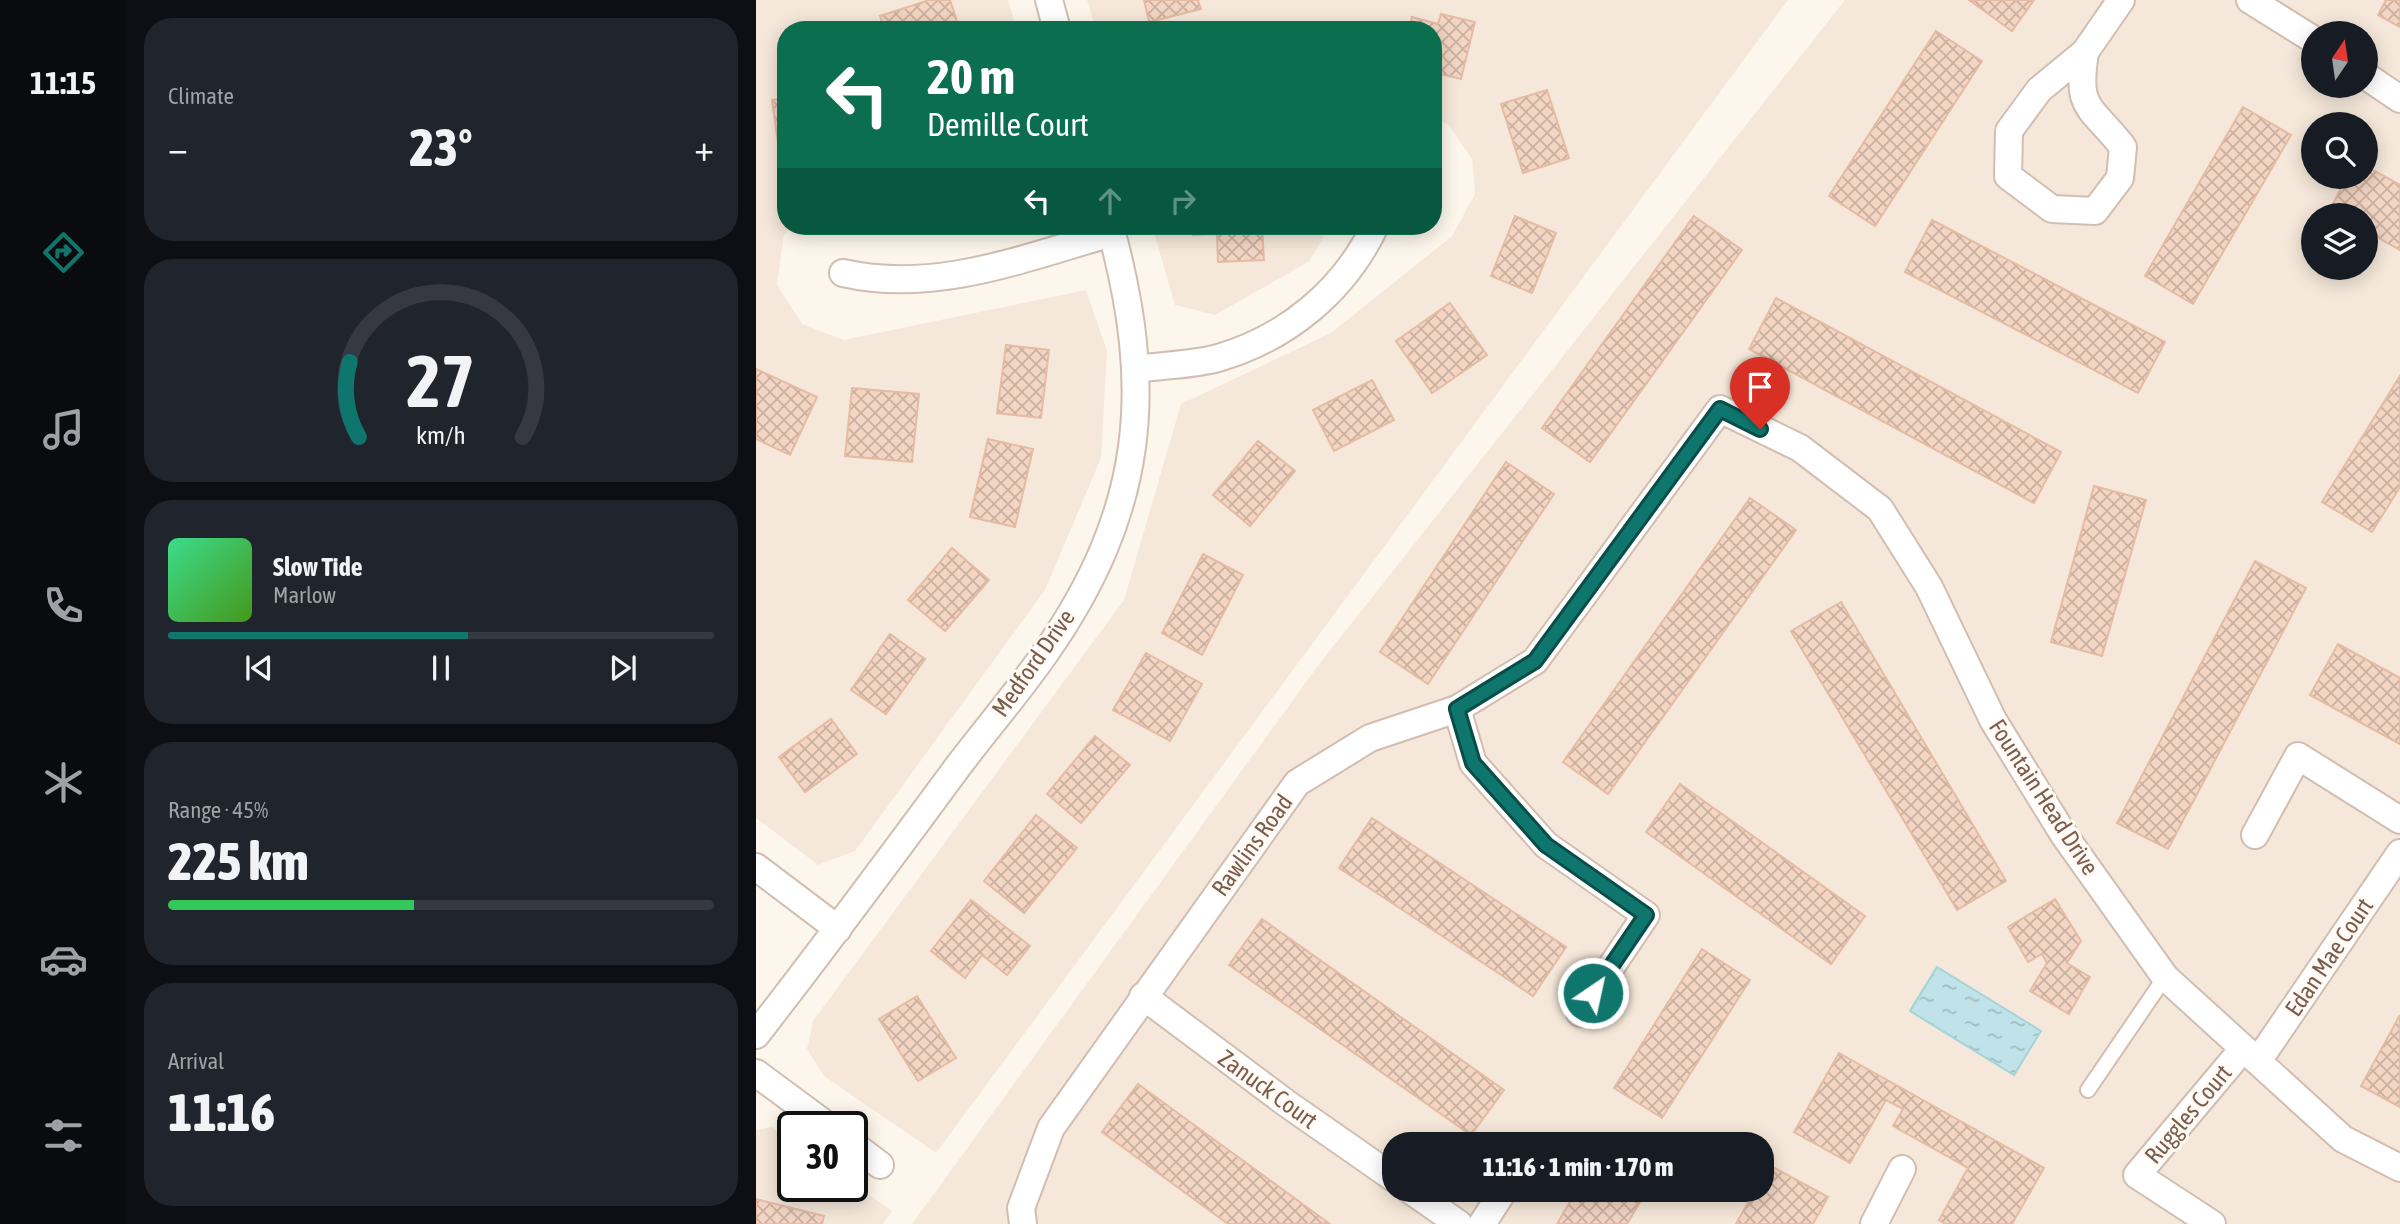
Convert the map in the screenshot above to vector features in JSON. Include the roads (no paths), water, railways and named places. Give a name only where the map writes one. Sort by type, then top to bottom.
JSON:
[{"type":"street","points":[[1049,0],[1055,21]]},
{"type":"street","points":[[2085,52],[2080,87],[2085,104],[2123,147],[2120,178],[2095,211],[2052,209],[2008,176],[2009,131],[2039,90],[2085,52],[2121,0]]},
{"type":"street","points":[[2250,0],[2301,32]]},
{"type":"street","points":[[2378,84],[2400,99]]},
{"type":"street","points":[[843,273],[906,281],[948,278],[1091,235]]},
{"type":"street","name":"Medford Drive","points":[[756,1035],[1046,652],[1094,573],[1115,522],[1137,418],[1137,369],[1129,294],[1113,235]]},
{"type":"street","points":[[1137,369],[1215,359],[1253,346],[1294,323],[1315,307],[1347,273],[1370,235]]},
{"type":"street","name":"Rawlins Road","points":[[1023,1224],[1021,1209],[1051,1128],[1297,783],[1370,738],[1457,709],[1535,661],[1720,409]]},
{"type":"street","name":"Fountain Head Drive","points":[[1720,409],[1800,448],[1880,509],[1929,587],[1993,720],[2064,835],[2165,977],[2343,1139],[2400,1168]]},
{"type":"street","points":[[1457,709],[1473,763],[1546,845],[1646,915],[1580,1013]]},
{"type":"street","points":[[2255,835],[2298,755],[2400,820]]},
{"type":"street","name":"Edan Mae Court","points":[[2250,1056],[2400,853]]},
{"type":"street","points":[[756,867],[838,929]]},
{"type":"street","name":"Zanuck Court","points":[[1143,996],[1286,1103],[1382,1170]]},
{"type":"street","name":"Ruggles Court","points":[[2212,1224],[2137,1175],[2250,1056]]},
{"type":"street","points":[[756,1073],[807,1111]]},
{"type":"street","points":[[868,1155],[880,1164]]},
{"type":"street","points":[[1874,1224],[1902,1169]]},
{"type":"street","points":[[1427,1202],[1459,1224]]},
{"type":"street","points":[[1482,1224],[1496,1202]]},
{"type":"lane","points":[[2088,1090],[2165,977]]},
{"type":"water","points":[[1937,967],[2041,1031],[2014,1075],[1910,1011]]}]
